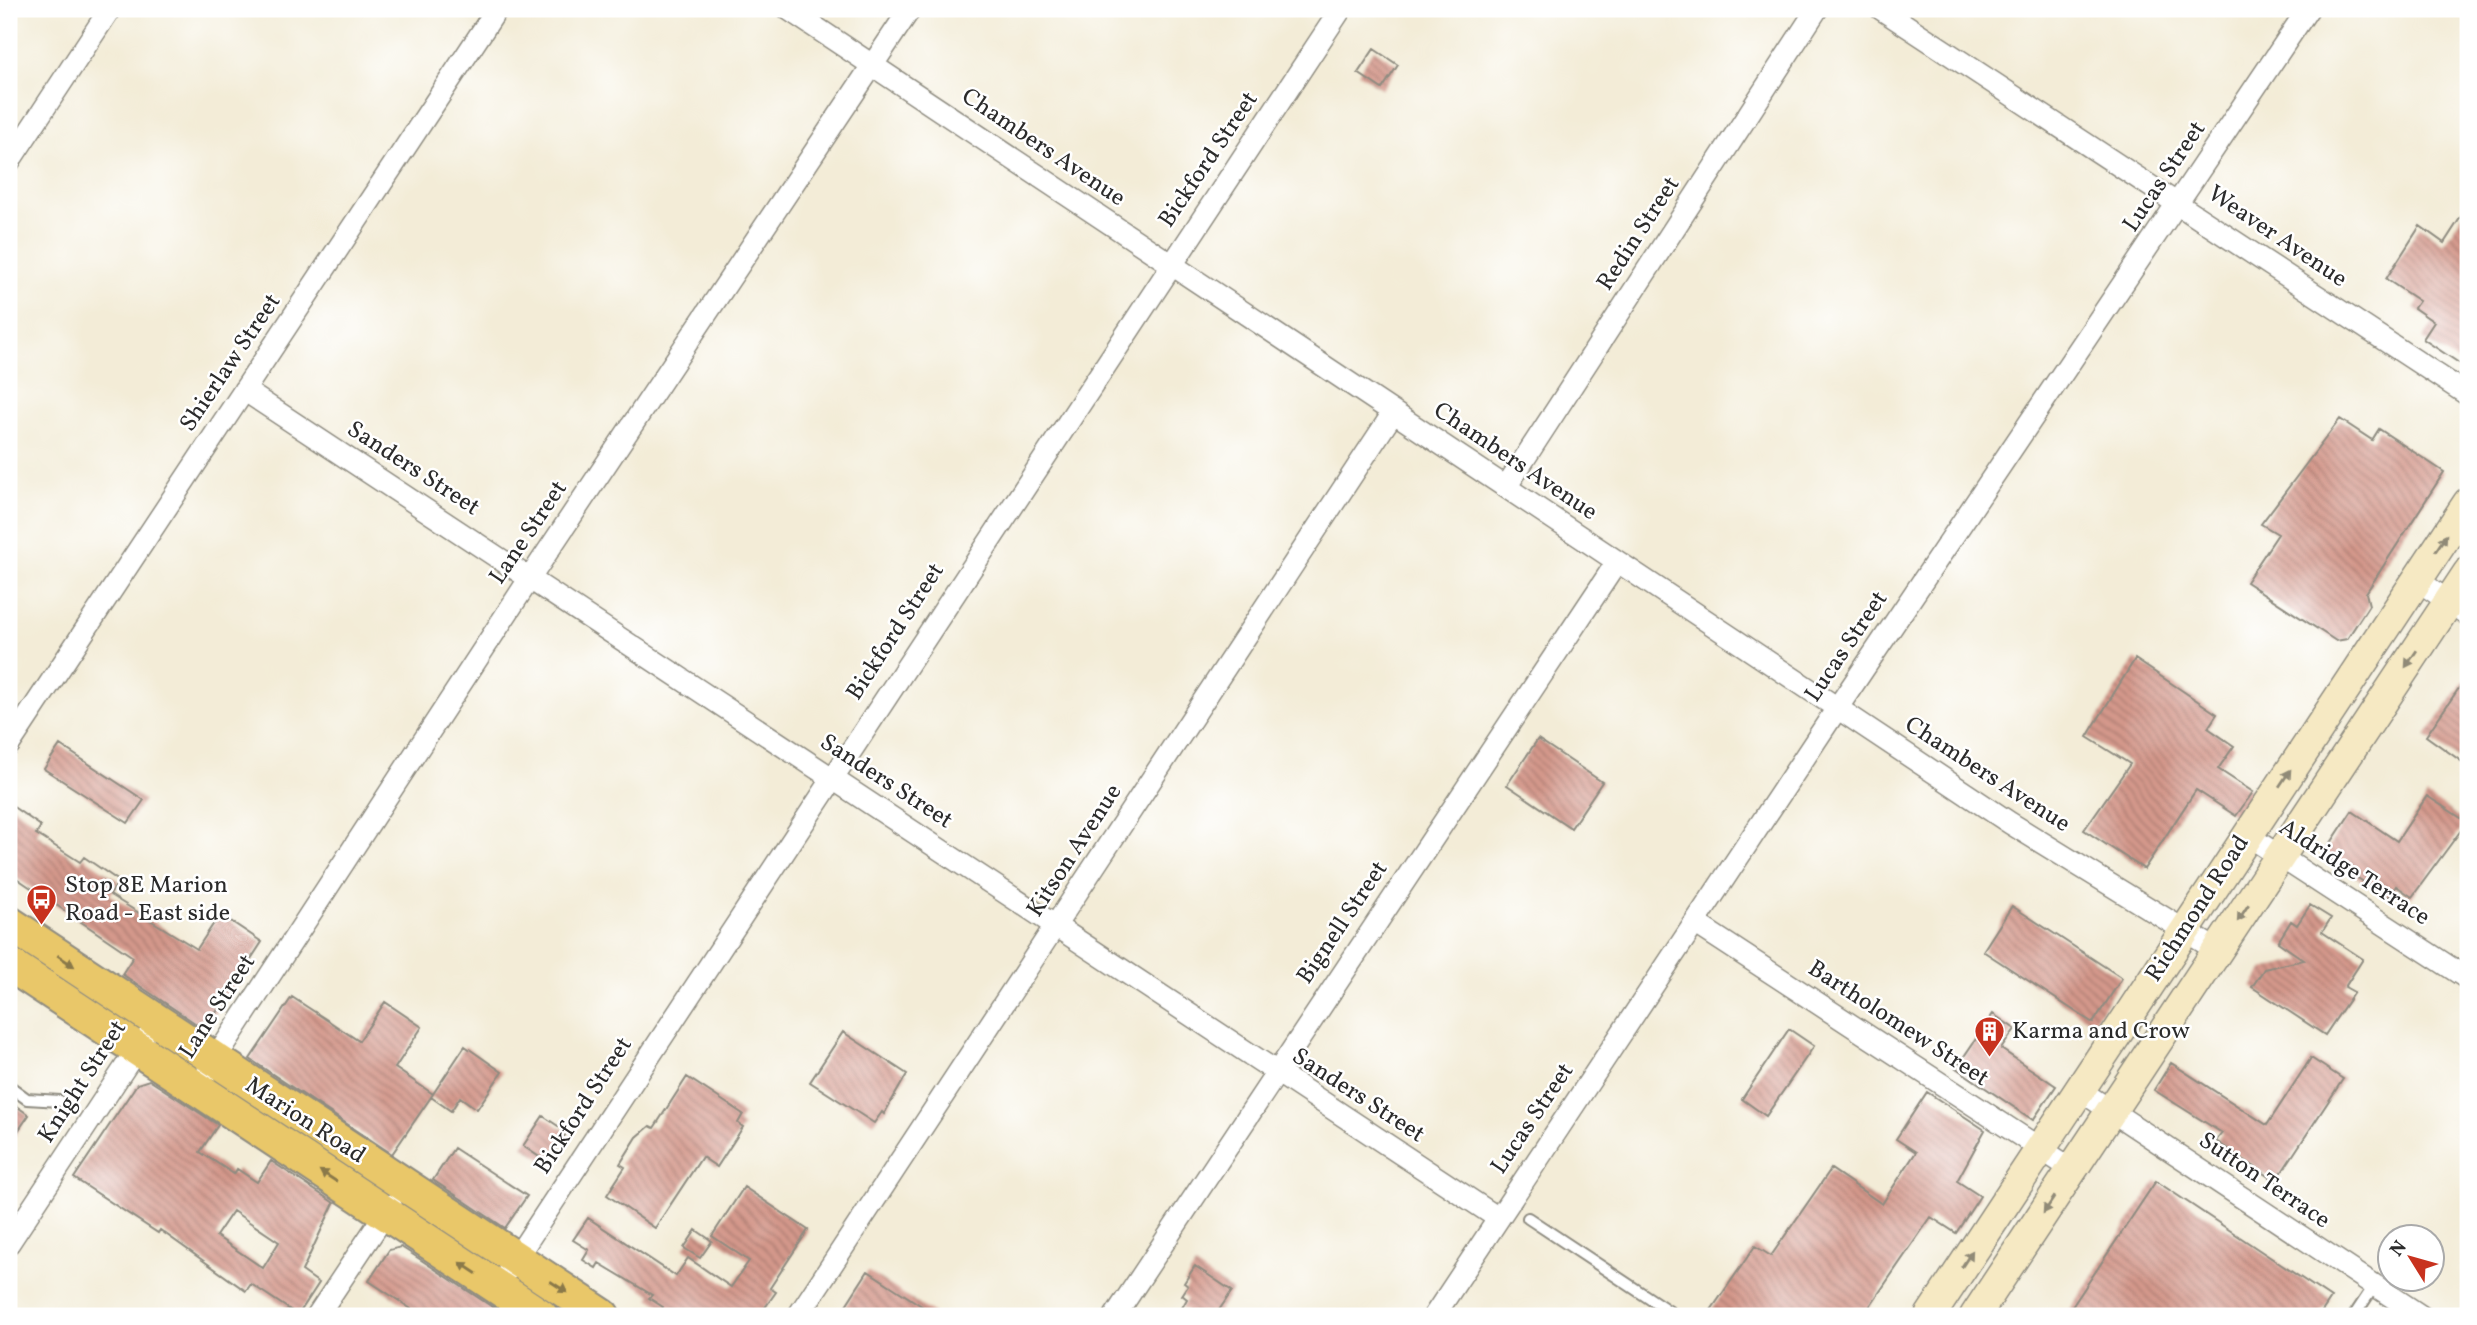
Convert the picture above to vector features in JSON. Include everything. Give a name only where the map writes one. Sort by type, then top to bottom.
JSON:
[{"type":"main road","name":"Richmond Road","points":[[1930,1316],[2039,1147],[2468,503]]},
{"type":"main road","name":"Richmond Road","points":[[1975,1316],[2280,856],[2459,608],[2468,573]]},
{"type":"main road","name":"Marion Road","points":[[9,923],[603,1316]]},
{"type":"main road","name":"Marion Road","points":[[9,964],[541,1316]]},
{"type":"street","points":[[9,162],[110,9]]},
{"type":"street","name":"Shierlaw Street","points":[[9,745],[496,9]]},
{"type":"street","name":"Chambers Avenue","points":[[788,9],[2010,823],[2218,951]]},
{"type":"street","name":"Lane Street","points":[[196,1089],[530,578],[910,9]]},
{"type":"street","name":"Bickford Street","points":[[497,1287],[1341,9]]},
{"type":"street","name":"Redin Street","points":[[1506,487],[1817,9]]},
{"type":"street","name":"Weaver Avenue","points":[[1881,9],[2468,395]]},
{"type":"street","name":"Lucas Street","points":[[1434,1316],[1838,707],[2308,9]]},
{"type":"street","name":"Sanders Street","points":[[244,390],[1499,1218]]},
{"type":"street","name":"Kitson Avenue","points":[[798,1316],[1393,413]]},
{"type":"street","name":"Bignell Street","points":[[1115,1316],[1617,562]]},
{"type":"street","points":[[2416,579],[2459,608]]},
{"type":"street","name":"Aldridge Terrace","points":[[2247,835],[2468,979]]},
{"type":"street","name":"Bartholomew Street","points":[[1695,923],[2073,1170]]},
{"type":"street","name":"Knight Street","points":[[9,1243],[155,1020]]},
{"type":"street","name":"Sutton Terrace","points":[[2078,1089],[2420,1316]]},
{"type":"street","points":[[317,1316],[404,1185]]},
{"type":"lane","points":[[9,1086],[27,1099],[60,1101]]},
{"type":"lane","points":[[1528,1218],[1676,1316]]},
{"type":"lane","points":[[2354,1316],[2374,1286]]},
{"type":"building","points":[[1374,49],[1398,65],[1382,89],[1358,73]]},
{"type":"building","points":[[2468,206],[2468,369],[2423,339],[2434,322],[2414,308],[2419,301],[2386,279],[2420,226],[2444,243]]},
{"type":"building","points":[[2340,419],[2372,440],[2379,429],[2444,472],[2366,593],[2369,605],[2347,639],[2336,641],[2246,582],[2278,534],[2261,524]]},
{"type":"building","points":[[2135,659],[2217,714],[2208,728],[2234,746],[2218,769],[2253,792],[2236,816],[2196,790],[2144,869],[2084,830],[2130,764],[2087,737]]},
{"type":"building","points":[[2468,675],[2468,766],[2426,736]]},
{"type":"building","points":[[1538,739],[1602,782],[1571,828],[1507,785]]},
{"type":"building","points":[[60,745],[144,800],[128,823],[44,769]]},
{"type":"building","points":[[2427,796],[2467,822],[2412,897],[2396,886],[2388,898],[2323,855],[2352,811],[2397,841]]},
{"type":"building","points":[[9,804],[41,826],[36,834],[80,862],[84,857],[119,881],[110,895],[197,949],[220,914],[262,942],[210,1022],[198,1025],[122,974],[133,957],[9,873]]},
{"type":"building","points":[[2310,905],[2331,918],[2322,932],[2363,959],[2345,987],[2354,992],[2325,1035],[2252,987],[2264,969],[2304,960],[2278,942],[2291,921],[2297,925]]},
{"type":"building","points":[[2012,906],[2122,978],[2093,1023],[1983,951]]},
{"type":"building","points":[[292,997],[359,1041],[385,1002],[422,1027],[395,1068],[433,1094],[392,1154],[250,1059]]},
{"type":"building","name":"Karma and Crow","points":[[1993,1014],[2015,1029],[2001,1049],[2056,1086],[2033,1120],[1956,1068]]},
{"type":"building","points":[[1789,1029],[1814,1046],[1766,1116],[1742,1099]]},
{"type":"building","points":[[843,1032],[907,1074],[884,1114],[882,1112],[874,1123],[810,1082]]},
{"type":"building","points":[[465,1046],[502,1072],[477,1109],[460,1097],[451,1111],[431,1097]]},
{"type":"building","points":[[2311,1058],[2343,1079],[2276,1181],[2216,1141],[2222,1133],[2154,1090],[2171,1063],[2267,1125]]},
{"type":"building","points":[[687,1077],[743,1114],[738,1123],[743,1127],[717,1167],[702,1157],[655,1228],[607,1195],[625,1167],[620,1164],[637,1137],[650,1126],[654,1128]]},
{"type":"building","points":[[149,1080],[218,1125],[200,1152],[234,1174],[237,1169],[257,1182],[271,1161],[334,1203],[302,1271],[319,1283],[298,1315],[251,1284],[246,1291],[160,1230],[158,1233],[74,1178],[137,1084]],"holes":[[[233,1211],[279,1242],[263,1268],[216,1236]]]},
{"type":"building","points":[[1927,1092],[1985,1130],[1957,1181],[1980,1196],[1956,1233],[1931,1217],[1863,1316],[1707,1316],[1755,1246],[1771,1256],[1831,1169],[1882,1204],[1916,1152],[1896,1139]]},
{"type":"building","points":[[9,1101],[29,1115],[9,1144]]},
{"type":"building","points":[[543,1116],[567,1132],[547,1162],[523,1146]]},
{"type":"building","points":[[454,1148],[527,1196],[505,1228],[433,1180]]},
{"type":"building","points":[[2156,1181],[2331,1298],[2319,1316],[2066,1316]]},
{"type":"building","points":[[744,1187],[808,1230],[770,1288],[776,1292],[759,1316],[657,1316],[663,1307],[649,1298],[652,1295],[599,1263],[596,1268],[583,1260],[589,1250],[573,1240],[588,1218],[676,1276],[688,1258],[731,1287],[749,1261],[712,1236]]},
{"type":"building","points":[[696,1230],[712,1241],[700,1258],[684,1248]]},
{"type":"building","points":[[401,1247],[506,1316],[422,1316],[369,1281],[389,1250]]},
{"type":"building","points":[[1195,1266],[1232,1291],[1215,1316],[1183,1316],[1187,1310],[1182,1308],[1187,1299],[1182,1295],[1188,1286],[1184,1283]]},
{"type":"building","points":[[868,1271],[937,1316],[839,1316]]},
{"type":"place","name":"Stop 8E Marion Road - East side","points":[[42,927]]},
{"type":"place","name":"Karma and Crow","points":[[1989,1059]]}]
